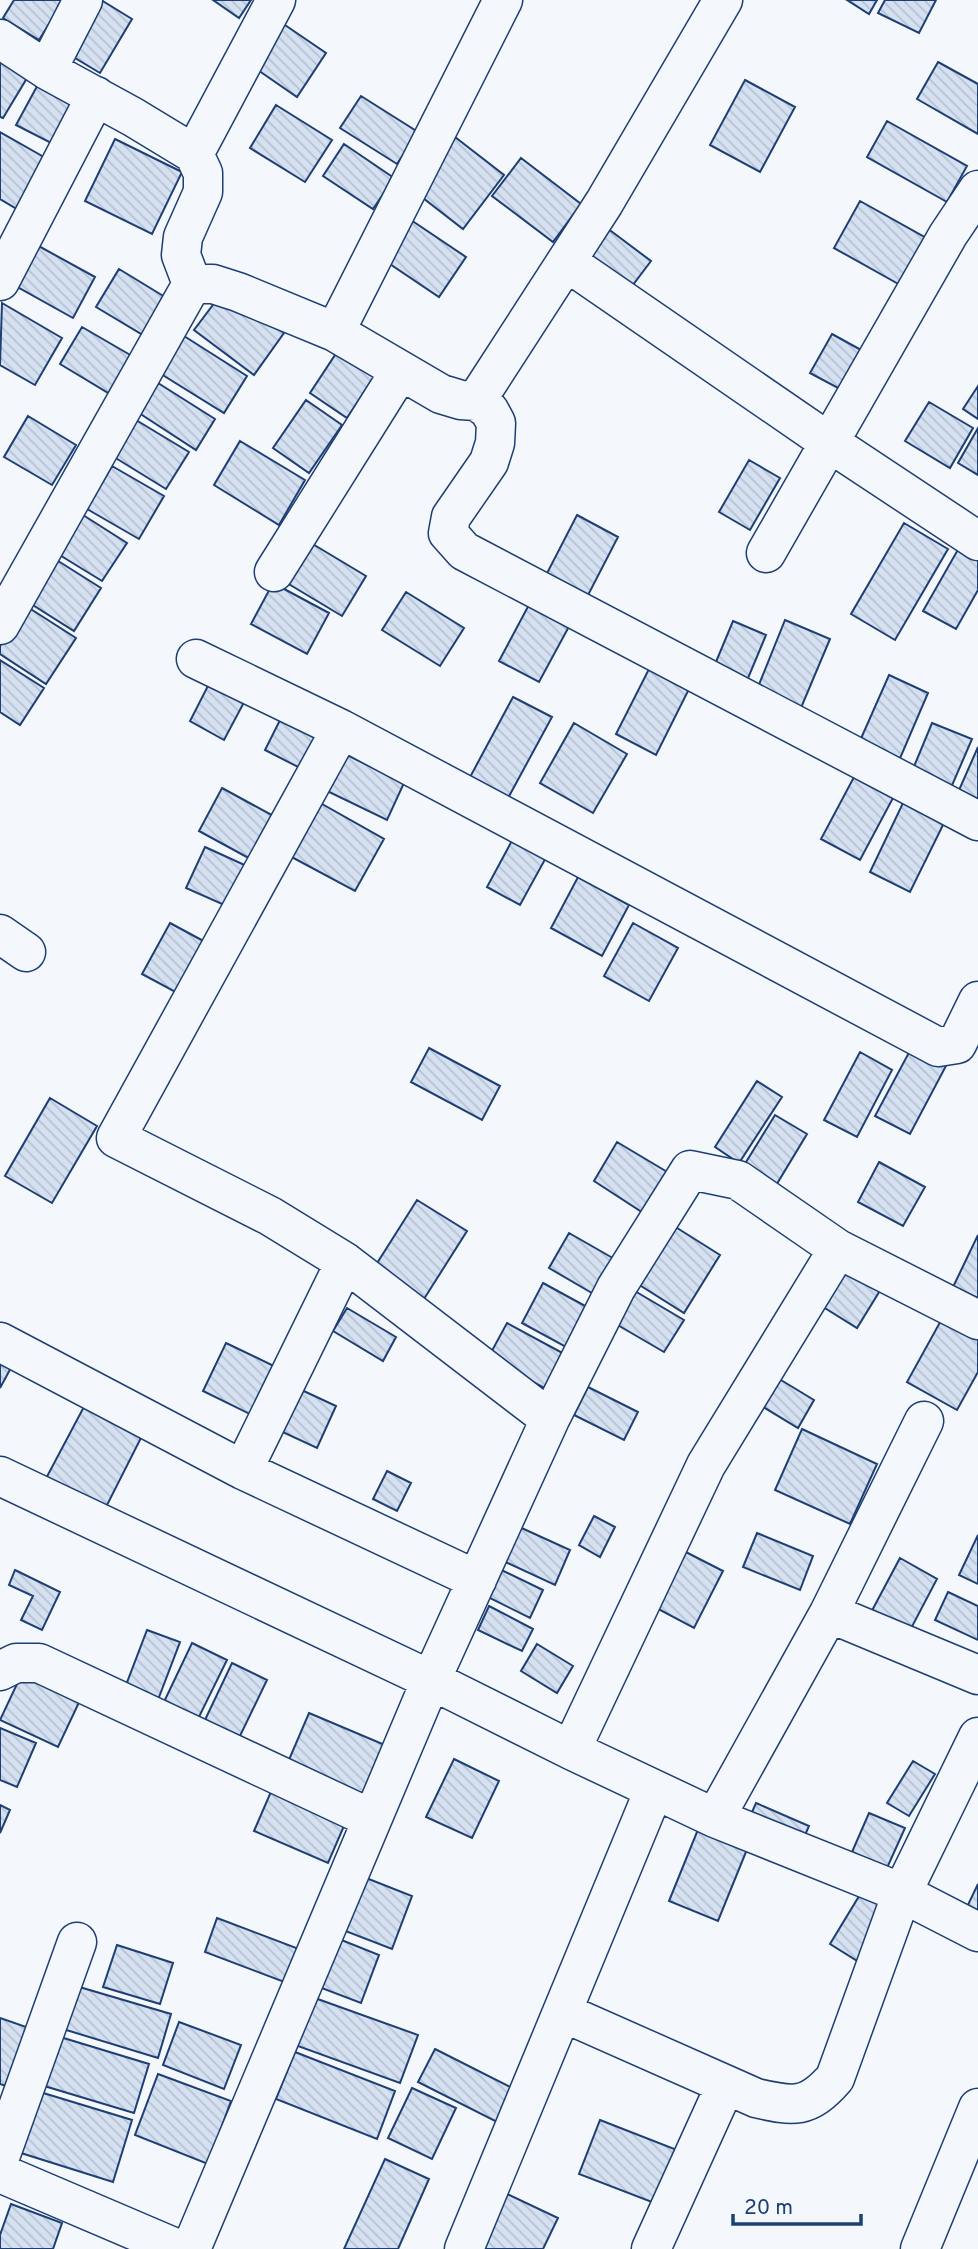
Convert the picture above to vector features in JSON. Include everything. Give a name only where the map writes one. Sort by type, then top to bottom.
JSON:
[{"type":"street","points":[[47,69],[83,0]]},
{"type":"street","points":[[194,154],[276,0]]},
{"type":"street","points":[[335,332],[503,0]]},
{"type":"street","points":[[476,401],[604,203],[723,0]]},
{"type":"street","points":[[0,39],[194,154],[204,173],[203,192],[183,237],[181,255],[192,284]]},
{"type":"street","points":[[0,281],[96,96]]},
{"type":"street","points":[[766,553],[948,235],[978,190]]},
{"type":"street","points":[[567,262],[978,541]]},
{"type":"street","points":[[192,284],[213,284],[238,292],[335,332],[441,394],[476,401],[489,410],[496,423],[489,462],[451,517],[448,533],[464,551],[978,821]]},
{"type":"street","points":[[0,625],[192,284]]},
{"type":"street","points":[[274,572],[400,371]]},
{"type":"street","points":[[196,659],[341,729],[938,1047],[957,1044],[978,1001]]},
{"type":"street","points":[[341,729],[116,1138],[270,1216],[345,1262],[550,1419]]},
{"type":"street","points":[[191,2249],[431,1680],[550,1419],[616,1288],[690,1170],[738,1180],[838,1249],[978,1320]]},
{"type":"street","points":[[571,1750],[706,1465],[838,1249]]},
{"type":"street","points":[[243,1470],[345,1262]]},
{"type":"street","points":[[0,1342],[243,1470],[477,1580]]},
{"type":"street","points":[[715,1818],[829,1613],[924,1421]]},
{"type":"street","points":[[0,1476],[431,1680],[654,1790],[715,1818],[902,1893],[978,1932]]},
{"type":"street","points":[[829,1613],[978,1675]]},
{"type":"street","points":[[0,1671],[16,1663],[39,1663],[372,1819]]},
{"type":"street","points":[[562,2012],[756,2098],[781,2104],[799,2103],[820,2095],[835,2078],[902,1893],[978,1737]]},
{"type":"street","points":[[464,2249],[654,1790]]},
{"type":"street","points":[[0,2157],[77,1942]]},
{"type":"street","points":[[651,2249],[726,2086]]},
{"type":"street","points":[[920,2249],[978,2108]]},
{"type":"street","points":[[0,2173],[178,2249]]},
{"type":"building","points":[[14,0],[64,0],[39,40],[3,18]]},
{"type":"building","points":[[101,0],[132,19],[100,73],[60,49]]},
{"type":"building","points":[[213,0],[251,0],[239,18]]},
{"type":"building","points":[[847,0],[877,0],[869,14]]},
{"type":"building","points":[[885,0],[936,0],[919,33],[878,13]]},
{"type":"building","points":[[282,23],[326,53],[297,97],[252,66]]},
{"type":"building","points":[[0,54],[30,73],[3,118],[0,117]]},
{"type":"building","points":[[938,62],[978,84],[978,134],[917,99]]},
{"type":"building","points":[[42,77],[81,98],[55,145],[16,125]]},
{"type":"building","points":[[745,80],[795,107],[760,172],[710,145]]},
{"type":"building","points":[[361,96],[418,132],[397,164],[340,128]]},
{"type":"building","points":[[276,105],[332,140],[305,182],[250,148]]},
{"type":"building","points":[[887,121],[967,166],[947,202],[867,157]]},
{"type":"building","points":[[0,132],[51,161],[22,212],[0,199]]},
{"type":"building","points":[[455,137],[504,175],[463,229],[414,191]]},
{"type":"building","points":[[115,139],[182,172],[152,234],[85,201]]},
{"type":"building","points":[[344,144],[394,178],[373,209],[323,176]]},
{"type":"building","points":[[521,158],[581,204],[553,242],[492,196]]},
{"type":"building","points":[[860,201],[928,239],[902,286],[834,248]]},
{"type":"building","points":[[408,218],[466,257],[439,297],[381,258]]},
{"type":"building","points":[[599,222],[651,261],[629,290],[577,251]]},
{"type":"building","points":[[35,244],[95,277],[73,318],[14,285]]},
{"type":"building","points":[[119,269],[165,297],[143,335],[96,307]]},
{"type":"building","points":[[225,289],[284,333],[254,375],[194,330]]},
{"type":"building","points":[[2,303],[62,338],[35,385],[0,365]]},
{"type":"building","points":[[82,327],[132,356],[110,394],[60,364]]},
{"type":"building","points":[[832,334],[872,356],[851,395],[810,373]]},
{"type":"building","points":[[184,336],[247,376],[224,413],[161,374]]},
{"type":"building","points":[[339,349],[376,374],[347,418],[310,393]]},
{"type":"building","points":[[158,383],[215,419],[196,450],[139,413]]},
{"type":"building","points":[[978,386],[978,419],[963,409]]},
{"type":"building","points":[[306,400],[342,425],[309,473],[273,448]]},
{"type":"building","points":[[929,402],[973,428],[950,468],[905,441]]},
{"type":"building","points":[[28,416],[76,445],[52,485],[4,457]]},
{"type":"building","points":[[136,420],[189,452],[166,489],[114,457]]},
{"type":"building","points":[[978,428],[978,475],[958,463]]},
{"type":"building","points":[[240,441],[305,480],[279,525],[214,485]]},
{"type":"building","points":[[749,460],[780,478],[750,530],[719,512]]},
{"type":"building","points":[[112,466],[164,496],[139,539],[87,509]]},
{"type":"building","points":[[83,515],[127,543],[102,581],[58,554]]},
{"type":"building","points":[[577,515],[618,537],[585,601],[544,579]]},
{"type":"building","points":[[904,523],[948,549],[895,640],[851,614]]},
{"type":"building","points":[[301,537],[366,576],[342,616],[277,577]]},
{"type":"building","points":[[960,546],[978,556],[978,590],[956,629],[923,611]]},
{"type":"building","points":[[55,559],[101,588],[74,631],[28,602]]},
{"type":"building","points":[[273,583],[329,613],[307,654],[251,624]]},
{"type":"building","points":[[406,592],[464,628],[440,666],[382,630]]},
{"type":"building","points":[[532,599],[572,621],[539,682],[499,661]]},
{"type":"building","points":[[26,606],[76,638],[46,684],[0,654],[0,646]]},
{"type":"building","points":[[785,620],[830,639],[798,715],[754,697]]},
{"type":"building","points":[[733,621],[766,635],[746,683],[713,669]]},
{"type":"building","points":[[0,660],[44,688],[20,725],[0,712]]},
{"type":"building","points":[[649,669],[689,689],[656,755],[616,734]]},
{"type":"building","points":[[214,674],[249,693],[224,740],[190,721]]},
{"type":"building","points":[[889,675],[928,693],[895,770],[855,752]]},
{"type":"building","points":[[513,697],[552,717],[507,800],[469,779]]},
{"type":"building","points":[[285,710],[322,729],[302,769],[265,750]]},
{"type":"building","points":[[574,723],[627,754],[593,813],[540,783]]},
{"type":"building","points":[[932,723],[972,739],[947,797],[908,781]]},
{"type":"building","points":[[978,747],[978,817],[952,806]]},
{"type":"building","points":[[341,752],[404,783],[387,820],[323,789]]},
{"type":"building","points":[[854,777],[893,798],[860,860],[821,839]]},
{"type":"building","points":[[222,788],[279,819],[256,862],[199,831]]},
{"type":"building","points":[[315,800],[384,839],[355,891],[286,854]]},
{"type":"building","points":[[903,803],[944,823],[910,892],[870,872]]},
{"type":"building","points":[[515,835],[548,854],[520,905],[487,887]]},
{"type":"building","points":[[205,847],[249,867],[231,908],[186,888]]},
{"type":"building","points":[[578,877],[629,905],[602,956],[551,928]]},
{"type":"building","points":[[170,923],[209,944],[181,995],[142,974]]},
{"type":"building","points":[[633,923],[678,948],[649,1001],[604,976]]},
{"type":"building","points":[[913,1045],[947,1064],[910,1134],[875,1116]]},
{"type":"building","points":[[429,1048],[500,1086],[482,1120],[411,1082]]},
{"type":"building","points":[[860,1052],[892,1070],[857,1137],[824,1120]]},
{"type":"building","points":[[757,1081],[782,1097],[739,1163],[715,1147]]},
{"type":"building","points":[[50,1098],[97,1126],[52,1203],[5,1176]]},
{"type":"building","points":[[775,1115],[807,1134],[775,1187],[743,1167]]},
{"type":"building","points":[[617,1142],[669,1173],[645,1214],[594,1181]]},
{"type":"building","points":[[879,1162],[925,1187],[903,1226],[858,1202]]},
{"type":"building","points":[[417,1200],[467,1231],[424,1299],[374,1268]]},
{"type":"building","points":[[666,1221],[720,1255],[684,1313],[630,1279]]},
{"type":"building","points":[[569,1233],[618,1261],[597,1296],[549,1268]]},
{"type":"building","points":[[978,1235],[978,1298],[953,1287]]},
{"type":"building","points":[[846,1261],[884,1284],[857,1328],[820,1305]]},
{"type":"building","points":[[543,1283],[598,1313],[577,1353],[522,1323]]},
{"type":"building","points":[[628,1287],[684,1320],[664,1352],[609,1320]]},
{"type":"building","points":[[347,1308],[396,1337],[383,1361],[333,1331]]},
{"type":"building","points":[[944,1315],[978,1334],[978,1372],[957,1410],[907,1382]]},
{"type":"building","points":[[507,1323],[568,1356],[550,1391],[488,1358]]},
{"type":"building","points":[[226,1343],[280,1369],[256,1417],[203,1391]]},
{"type":"building","points":[[0,1360],[12,1366],[0,1388]]},
{"type":"building","points":[[771,1374],[814,1400],[798,1428],[755,1402]]},
{"type":"building","points":[[293,1386],[336,1406],[317,1448],[274,1428]]},
{"type":"building","points":[[588,1387],[638,1412],[624,1440],[574,1415]]},
{"type":"building","points":[[87,1401],[145,1430],[102,1515],[43,1484]]},
{"type":"building","points":[[802,1429],[877,1464],[850,1524],[775,1490]]},
{"type":"building","points":[[387,1471],[411,1483],[397,1511],[373,1499]]},
{"type":"building","points":[[594,1516],[615,1527],[600,1557],[579,1545]]},
{"type":"building","points":[[515,1525],[570,1550],[555,1585],[499,1559]]},
{"type":"building","points":[[757,1533],[813,1556],[800,1590],[743,1567]]},
{"type":"building","points":[[978,1535],[978,1584],[959,1575]]},
{"type":"building","points":[[676,1547],[723,1571],[694,1628],[647,1603]]},
{"type":"building","points":[[900,1558],[937,1579],[906,1638],[868,1618]]},
{"type":"building","points":[[493,1566],[543,1590],[530,1618],[480,1593]]},
{"type":"building","points":[[15,1570],[60,1592],[42,1630],[21,1620],[33,1596],[9,1585]]},
{"type":"building","points":[[948,1592],[978,1606],[978,1640],[935,1620]]},
{"type":"building","points":[[489,1606],[533,1629],[522,1651],[478,1630]]},
{"type":"building","points":[[147,1630],[180,1642],[156,1705],[123,1693]]},
{"type":"building","points":[[192,1643],[227,1660],[196,1723],[162,1706]]},
{"type":"building","points":[[537,1644],[573,1666],[557,1693],[521,1671]]},
{"type":"building","points":[[232,1663],[267,1680],[239,1738],[204,1722]]},
{"type":"building","points":[[24,1669],[82,1696],[58,1747],[0,1720]]},
{"type":"building","points":[[309,1713],[392,1748],[370,1798],[288,1762]]},
{"type":"building","points":[[0,1728],[36,1743],[17,1787],[0,1780]]},
{"type":"building","points":[[454,1759],[499,1781],[472,1838],[426,1817]]},
{"type":"building","points":[[913,1761],[935,1774],[909,1816],[887,1803]]},
{"type":"building","points":[[276,1780],[350,1812],[328,1863],[254,1831]]},
{"type":"building","points":[[756,1803],[809,1826],[802,1842],[749,1819]]},
{"type":"building","points":[[0,1805],[10,1810],[0,1833]]},
{"type":"building","points":[[869,1813],[905,1828],[887,1868],[852,1852]]},
{"type":"building","points":[[701,1822],[750,1842],[718,1921],[669,1901]]},
{"type":"building","points":[[356,1874],[412,1896],[392,1949],[335,1927]]},
{"type":"building","points":[[978,1884],[978,1915],[966,1909]]},
{"type":"building","points":[[864,1888],[892,1906],[859,1962],[830,1944]]},
{"type":"building","points":[[217,1918],[299,1949],[287,1983],[205,1952]]},
{"type":"building","points":[[329,1935],[379,1955],[361,2003],[311,1984]]},
{"type":"building","points":[[117,1945],[173,1963],[160,2004],[103,1987]]},
{"type":"building","points":[[76,1986],[171,2014],[158,2058],[63,2029]]},
{"type":"building","points":[[312,1997],[418,2035],[400,2083],[295,2045]]},
{"type":"building","points":[[0,2018],[32,2029],[12,2088],[0,2084]]},
{"type":"building","points":[[179,2022],[241,2045],[224,2089],[163,2065]]},
{"type":"building","points":[[57,2036],[149,2064],[134,2113],[41,2085]]},
{"type":"building","points":[[435,2049],[518,2091],[501,2124],[418,2082]]},
{"type":"building","points":[[295,2052],[395,2091],[377,2139],[276,2099]]},
{"type":"building","points":[[158,2074],[231,2101],[208,2164],[135,2135]]},
{"type":"building","points":[[412,2088],[456,2108],[432,2159],[388,2138]]},
{"type":"building","points":[[40,2092],[132,2120],[113,2182],[21,2153]]},
{"type":"building","points":[[600,2120],[677,2150],[657,2204],[579,2174]]},
{"type":"building","points":[[385,2159],[429,2179],[398,2249],[344,2249]]},
{"type":"building","points":[[507,2194],[558,2218],[543,2249],[481,2249]]},
{"type":"building","points":[[11,2204],[62,2223],[53,2249],[0,2249],[0,2235]]}]
